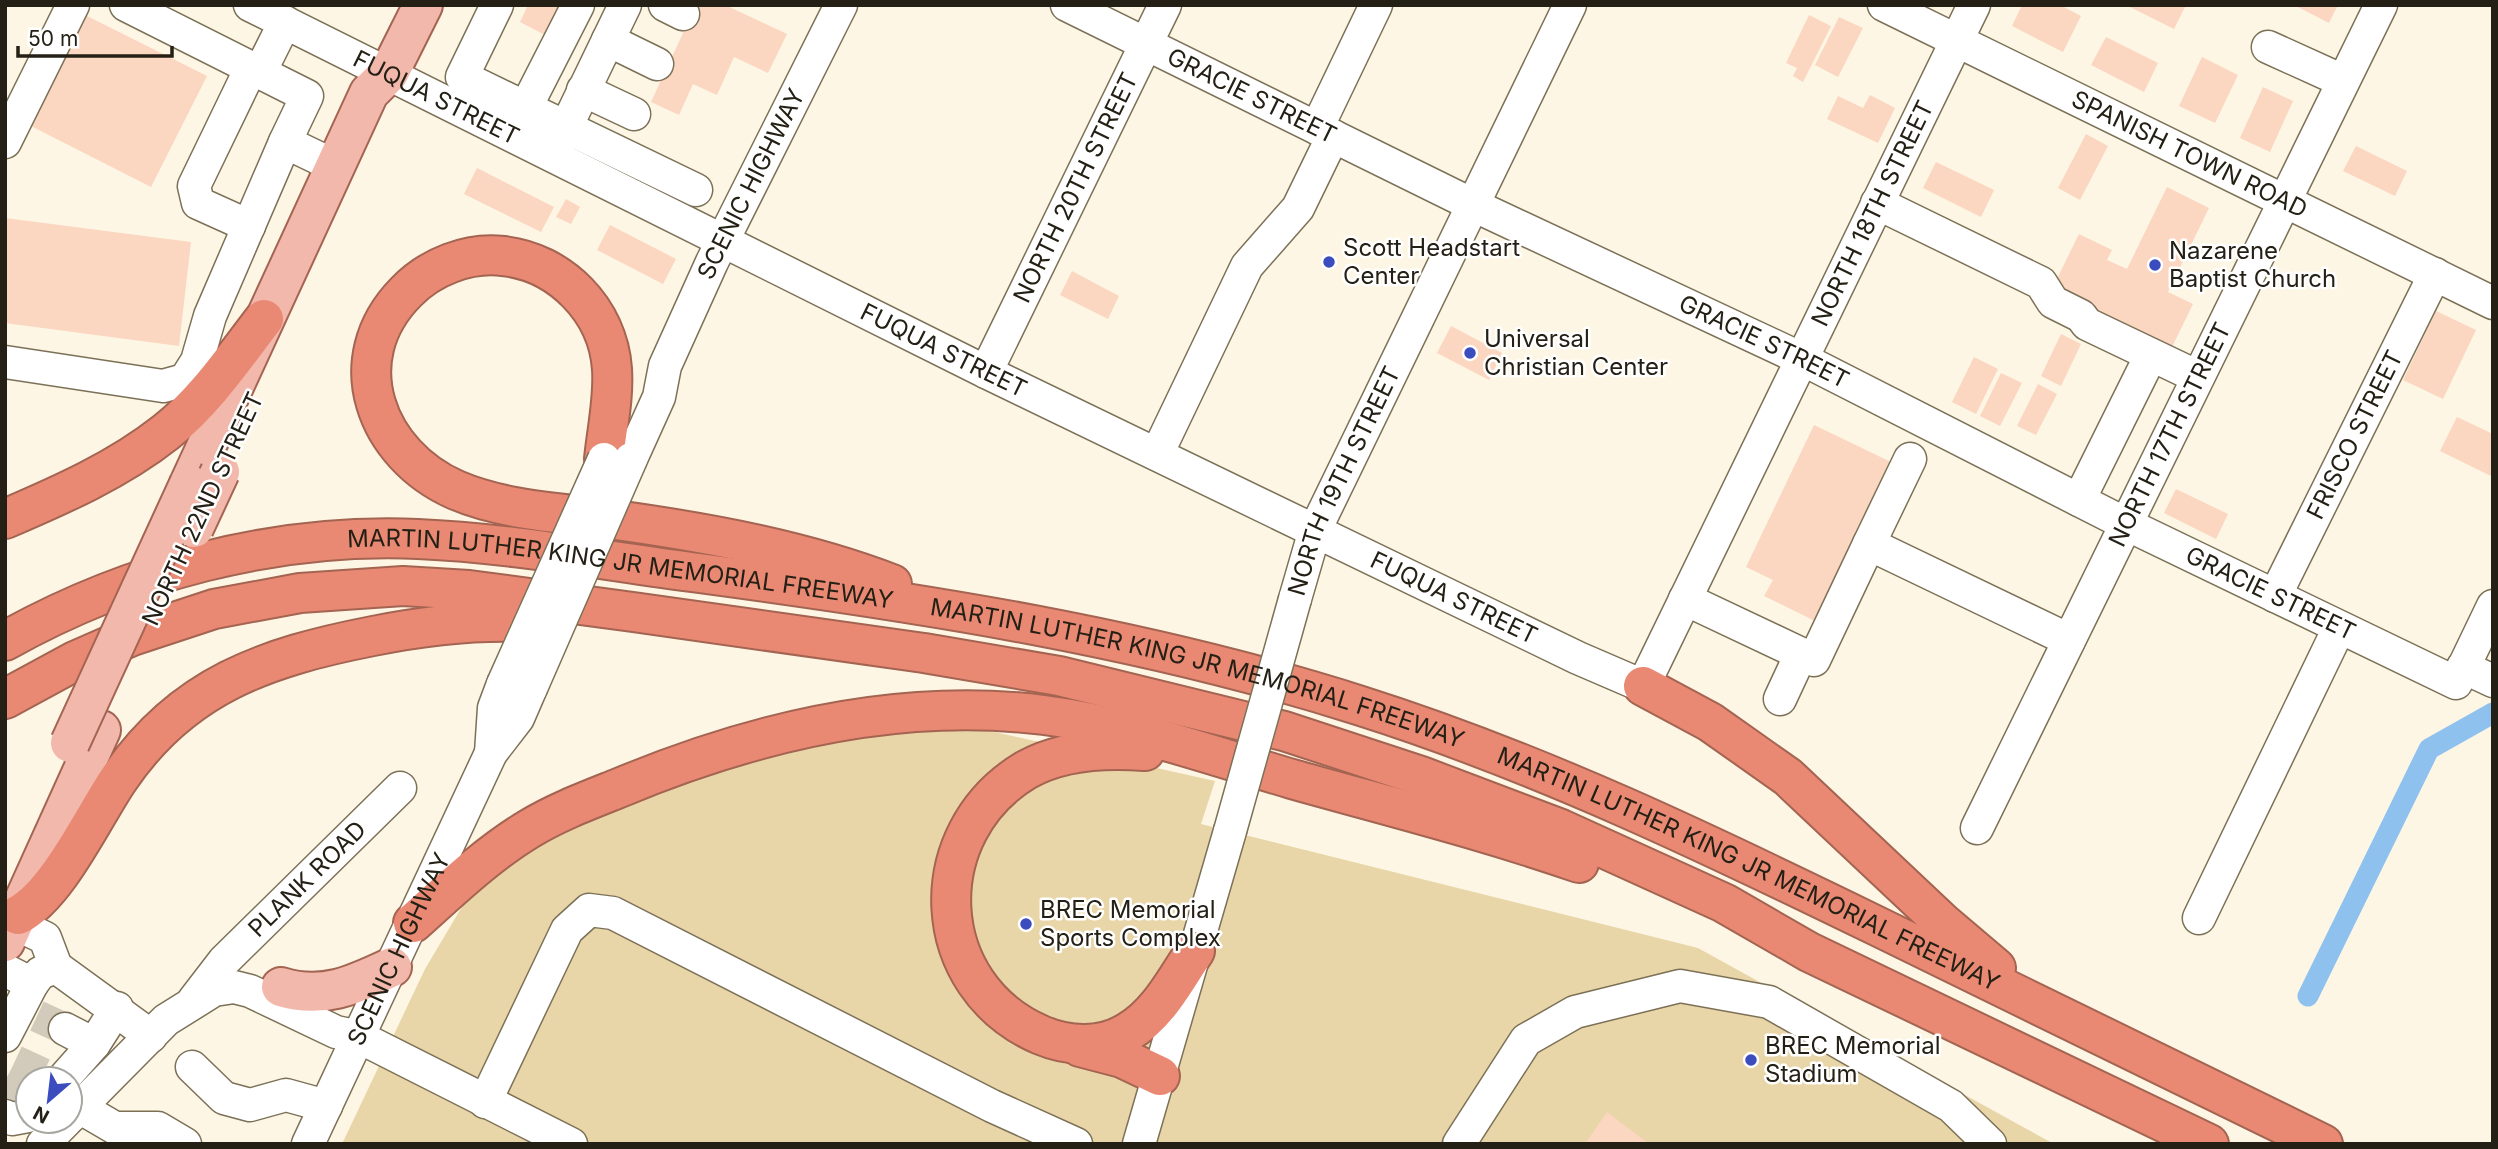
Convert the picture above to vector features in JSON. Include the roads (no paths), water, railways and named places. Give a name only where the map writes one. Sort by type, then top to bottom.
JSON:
[{"type":"highway","points":[[617,459],[609,350],[592,312],[576,290],[560,277],[527,261],[478,257],[448,264],[422,278],[392,308],[378,335],[371,363],[376,407],[389,434],[406,457],[441,483],[470,495],[507,505],[692,532],[828,562],[962,611]]},
{"type":"highway","points":[[5,519],[104,472],[167,431],[214,383],[264,319]]},
{"type":"highway","name":"MARTIN LUTHER KING JR MEMORIAL FREEWAY","points":[[5,641],[85,600],[162,573],[255,551],[368,539],[477,543],[962,611],[1063,629],[1212,663],[1362,706],[1441,733],[1665,824],[2323,1144]]},
{"type":"highway","name":"MARTIN LUTHER KING JR MEMORIAL FREEWAY","points":[[5,699],[75,661],[164,625],[242,603],[333,589],[403,586],[459,589],[825,639],[1059,676],[1199,708],[1333,746],[1456,788],[1614,851],[1724,903],[1809,952],[2209,1144]]},
{"type":"highway","points":[[11,916],[42,897],[118,779],[158,732],[204,694],[257,665],[305,650],[393,632],[480,622],[524,621],[637,634],[825,639]]},
{"type":"highway","points":[[1643,686],[1720,728],[1788,776],[1943,923],[2060,1015]]},
{"type":"highway","points":[[413,923],[480,863],[553,816],[690,760],[832,722],[940,711],[1044,715],[1134,732],[1535,847],[1629,883],[1718,926],[1809,952]]},
{"type":"highway","points":[[1160,1076],[1122,1058],[1061,1042],[1024,1027],[993,1003],[967,969],[956,939],[951,901],[955,865],[965,836],[999,790],[1034,766],[1060,757],[1110,750],[1182,756],[1291,779]]},
{"type":"highway","points":[[1061,1042],[1103,1042],[1129,1032],[1154,1010],[1195,951]]},
{"type":"main road","name":"NORTH 22ND STREET","points":[[204,478],[264,319],[369,93],[390,73],[422,5]]},
{"type":"main road","name":"NORTH 22ND STREET","points":[[11,916],[85,736],[204,478],[386,110],[389,102],[390,73]]},
{"type":"main road","points":[[281,987],[298,993],[324,994],[348,987],[392,967]]},
{"type":"street","points":[[5,142],[73,5]]},
{"type":"street","points":[[5,362],[163,386],[185,380],[197,361],[210,316],[307,96],[126,5]]},
{"type":"street","name":"FUQUA STREET","points":[[250,5],[390,73],[559,142],[722,242],[1578,658],[1643,686]]},
{"type":"street","points":[[497,5],[462,77],[525,108],[559,142],[695,190]]},
{"type":"street","points":[[525,108],[578,5]]},
{"type":"street","points":[[559,142],[625,5]]},
{"type":"street","name":"SCENIC HIGHWAY","points":[[308,1144],[491,753],[494,708],[517,686],[617,459],[641,391],[665,366],[722,242],[841,5]]},
{"type":"street","name":"GRACIE STREET","points":[[1067,5],[1472,205],[1802,359],[2126,524],[2339,628],[2459,675],[2493,681]]},
{"type":"street","name":"NORTH 20TH STREET","points":[[986,372],[1165,5]]},
{"type":"street","points":[[1157,454],[1247,266],[1298,208],[1376,5]]},
{"type":"street","name":"NORTH 19TH STREET","points":[[1139,1144],[1315,530],[1570,5]]},
{"type":"street","name":"SPANISH TOWN ROAD","points":[[1884,5],[2493,303]]},
{"type":"street","name":"NORTH 18TH STREET","points":[[1643,686],[1974,5]]},
{"type":"street","name":"NORTH 17TH STREET","points":[[1977,828],[2381,5]]},
{"type":"street","points":[[249,226],[198,203],[194,186],[255,70],[285,22]]},
{"type":"street","points":[[608,40],[657,64]]},
{"type":"street","points":[[2269,47],[2343,81]]},
{"type":"street","points":[[583,90],[634,114]]},
{"type":"street","points":[[285,142],[335,166]]},
{"type":"street","points":[[1877,203],[2041,283],[2053,302],[2081,316],[2087,324],[2198,377]]},
{"type":"street","name":"FRISCO STREET","points":[[2275,596],[2435,274]]},
{"type":"street","points":[[2079,500],[2151,355]]},
{"type":"street","points":[[1685,599],[1814,660],[1910,459]]},
{"type":"street","points":[[1869,544],[2069,640]]},
{"type":"street","points":[[2459,675],[2493,606]]},
{"type":"street","points":[[2199,918],[2339,628]]},
{"type":"street","points":[[1780,699],[1801,654]]},
{"type":"street","name":"PLANK ROAD","points":[[84,1103],[168,1021],[216,972],[223,961],[400,788]]},
{"type":"street","points":[[485,1102],[566,930],[589,910],[613,913],[992,1106],[1076,1144]]},
{"type":"street","points":[[8,1051],[36,995],[45,938],[11,916]]},
{"type":"street","name":"PLANK ROAD","points":[[216,972],[255,976],[281,987],[342,1018],[359,1037]]},
{"type":"street","points":[[1458,1144],[1526,1040],[1575,1012],[1681,986],[1769,1002],[1951,1106],[1990,1144]]},
{"type":"street","name":"PLANK ROAD","points":[[168,1021],[214,990],[241,989],[336,1032],[359,1037]]},
{"type":"street","points":[[36,995],[117,1008],[168,1021]]},
{"type":"street","points":[[36,995],[94,1044]]},
{"type":"street","points":[[68,1065],[94,1044],[117,1008]]},
{"type":"street","points":[[359,1037],[571,1144]]},
{"type":"street","points":[[192,1067],[224,1098],[250,1105],[286,1095],[326,1106]]},
{"type":"street","points":[[84,1125],[158,1128],[185,1144]]},
{"type":"waterway","points":[[2308,996],[2429,749],[2493,713]]},
{"type":"tunnel","points":[[37,1016],[65,1029]]},
{"type":"tunnel","points":[[15,1061],[24,1065]]},
{"type":"tunnel","points":[[5,1081],[14,1086]]},
{"type":"place","name":"Scott Headstart Center","points":[[1329,262]]},
{"type":"place","name":"Nazarene Baptist Church","points":[[2155,265]]},
{"type":"place","name":"Universal Christian Center","points":[[1470,353]]},
{"type":"place","name":"BREC Memorial Sports Complex","points":[[1026,924]]},
{"type":"place","name":"BREC Memorial Stadium","points":[[1751,1060]]}]
